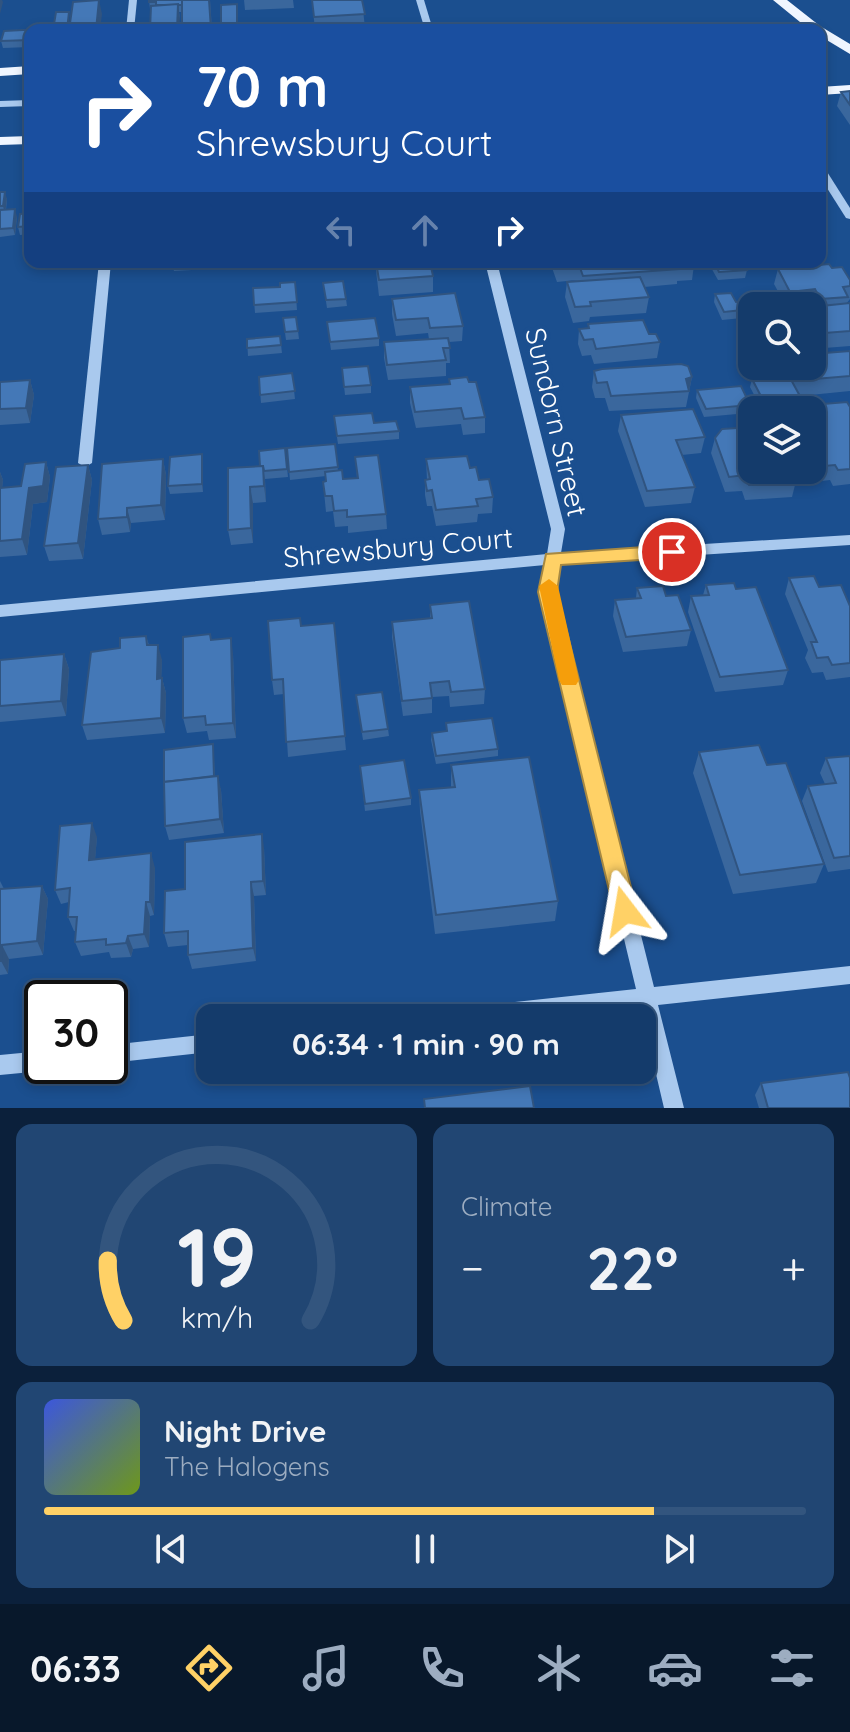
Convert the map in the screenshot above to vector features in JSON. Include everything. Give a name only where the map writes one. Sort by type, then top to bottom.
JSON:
[{"type":"main road","points":[[779,0],[812,24]]},
{"type":"main road","points":[[826,34],[850,50]]},
{"type":"main road","points":[[0,72],[24,70]]},
{"type":"main road","points":[[826,91],[850,89]]},
{"type":"main road","points":[[0,141],[24,140]]},
{"type":"street","points":[[131,24],[133,0]]},
{"type":"street","points":[[420,0],[427,24]]},
{"type":"street","points":[[0,104],[24,103]]},
{"type":"street","points":[[826,178],[850,216]]},
{"type":"street","points":[[85,463],[104,268]]},
{"type":"street","name":"Sundorn Street","points":[[493,268],[558,529],[548,592],[674,1108]]},
{"type":"street","name":"Shrewsbury Court","points":[[0,611],[553,559],[850,540]]},
{"type":"street","points":[[581,1004],[850,975]]},
{"type":"street","points":[[128,1052],[196,1045]]},
{"type":"street","points":[[0,1065],[24,1063]]},
{"type":"building","points":[[99,0],[97,24],[70,24],[73,2]]},
{"type":"building","points":[[149,0],[182,0],[182,5],[156,5],[156,2]]},
{"type":"building","points":[[182,0],[209,0],[211,24],[182,24]]},
{"type":"building","points":[[312,0],[362,0],[365,14],[314,17]]},
{"type":"building","points":[[178,4],[177,24],[150,24],[151,6]]},
{"type":"building","points":[[237,4],[237,24],[221,24],[221,5]]},
{"type":"building","points":[[56,12],[69,12],[68,24],[54,24]]},
{"type":"building","points":[[24,30],[24,40],[1,41],[4,31]]},
{"type":"building","points":[[850,91],[850,105],[841,92]]},
{"type":"building","points":[[0,192],[5,192],[3,206],[0,206]]},
{"type":"building","points":[[15,209],[13,228],[0,229],[0,210]]},
{"type":"building","points":[[20,214],[24,214],[24,226],[18,227]]},
{"type":"building","points":[[829,264],[832,268],[842,267],[850,280],[850,286],[843,287],[848,297],[826,299],[826,292],[816,292],[815,289],[790,292],[778,269],[788,268],[826,268]]},
{"type":"building","points":[[377,268],[431,268],[433,276],[379,280]]},
{"type":"building","points":[[580,268],[679,269],[583,276]]},
{"type":"building","points":[[717,268],[747,270],[719,272]]},
{"type":"building","points":[[640,277],[649,297],[590,302],[591,306],[575,307],[567,282]]},
{"type":"building","points":[[343,281],[346,299],[326,300],[323,283]]},
{"type":"building","points":[[295,282],[297,302],[254,305],[253,288],[280,287],[280,283]]},
{"type":"building","points":[[455,293],[463,326],[430,328],[428,318],[396,320],[392,299]]},
{"type":"building","points":[[731,293],[738,302],[738,310],[724,312],[715,294]]},
{"type":"building","points":[[850,303],[850,331],[826,333],[826,306]]},
{"type":"building","points":[[296,317],[298,331],[285,332],[283,318]]},
{"type":"building","points":[[375,318],[379,338],[330,342],[327,322]]},
{"type":"building","points":[[643,320],[649,334],[656,334],[660,342],[596,349],[593,339],[584,340],[579,329],[589,328],[588,324]]},
{"type":"building","points":[[280,336],[281,345],[247,348],[247,339]]},
{"type":"building","points":[[448,338],[450,348],[443,348],[446,360],[387,365],[384,342]]},
{"type":"building","points":[[850,351],[850,376],[826,378],[826,353]]},
{"type":"building","points":[[368,366],[371,385],[344,387],[342,368]]},
{"type":"building","points":[[688,366],[692,377],[686,379],[689,391],[611,396],[607,382],[597,383],[594,371],[602,369]]},
{"type":"building","points":[[292,373],[295,391],[260,395],[259,377]]},
{"type":"building","points":[[467,377],[469,382],[476,382],[485,417],[464,419],[461,408],[415,412],[410,387],[450,384],[449,379]]},
{"type":"building","points":[[30,380],[26,408],[0,409],[0,382]]},
{"type":"building","points":[[753,380],[791,380],[800,396],[761,396]]},
{"type":"building","points":[[741,386],[746,396],[738,396],[738,406],[706,409],[697,390]]},
{"type":"building","points":[[847,402],[850,407],[850,469],[838,470],[835,465],[826,466],[826,404]]},
{"type":"building","points":[[693,409],[705,437],[676,440],[695,487],[647,491],[621,415]]},
{"type":"building","points":[[372,413],[374,423],[396,421],[399,431],[337,436],[334,416]]},
{"type":"building","points":[[738,428],[738,476],[729,477],[715,438],[722,429]]},
{"type":"building","points":[[335,444],[338,467],[289,472],[287,448]]},
{"type":"building","points":[[285,448],[287,469],[264,471],[260,466],[259,451]]},
{"type":"building","points":[[202,454],[202,484],[168,486],[170,457]]},
{"type":"building","points":[[378,455],[386,514],[347,517],[347,510],[334,511],[332,496],[325,496],[325,472],[342,470],[343,479],[358,478],[355,457]]},
{"type":"building","points":[[467,456],[470,468],[476,467],[479,480],[489,479],[493,497],[476,499],[478,506],[436,510],[432,490],[427,491],[425,480],[430,479],[426,459]]},
{"type":"building","points":[[163,459],[161,505],[127,508],[127,517],[98,519],[102,464]]},
{"type":"building","points":[[46,462],[43,486],[29,488],[22,539],[0,541],[0,488],[21,486],[25,464]]},
{"type":"building","points":[[88,465],[78,543],[44,546],[56,467]]},
{"type":"building","points":[[263,466],[264,486],[250,487],[251,528],[228,530],[228,468]]},
{"type":"building","points":[[814,576],[819,587],[841,585],[850,606],[850,663],[832,665],[828,657],[817,658],[811,642],[817,642],[789,578]]},
{"type":"building","points":[[734,583],[736,589],[756,587],[788,670],[720,677],[691,596],[709,595],[706,585]]},
{"type":"building","points":[[663,586],[666,596],[678,595],[691,630],[626,637],[615,600],[641,598],[637,588]]},
{"type":"building","points":[[469,601],[485,689],[451,692],[449,681],[430,683],[432,698],[402,701],[392,622],[432,618],[430,605]]},
{"type":"building","points":[[300,618],[301,626],[334,623],[345,736],[286,742],[283,679],[272,680],[268,621]]},
{"type":"building","points":[[210,634],[211,640],[231,638],[233,723],[206,725],[205,716],[183,718],[183,637]]},
{"type":"building","points":[[146,636],[147,645],[158,645],[157,679],[162,678],[161,718],[82,725],[91,652],[120,648],[120,638]]},
{"type":"building","points":[[64,654],[61,701],[0,706],[0,660]]},
{"type":"building","points":[[382,692],[388,729],[362,732],[356,695]]},
{"type":"building","points":[[492,718],[498,749],[436,756],[432,733],[447,731],[446,723]]},
{"type":"building","points":[[213,744],[214,776],[164,782],[164,750]]},
{"type":"building","points":[[759,745],[767,765],[786,763],[824,864],[740,875],[699,752]]},
{"type":"building","points":[[850,756],[850,856],[834,858],[808,786],[836,783],[826,758]]},
{"type":"building","points":[[529,757],[558,901],[436,915],[419,790],[455,787],[451,765]]},
{"type":"building","points":[[404,760],[411,798],[365,804],[360,766]]},
{"type":"building","points":[[218,776],[220,819],[165,826],[164,782]]},
{"type":"building","points":[[92,823],[89,860],[151,853],[150,902],[146,902],[144,934],[128,936],[126,943],[106,945],[106,939],[75,942],[77,917],[68,917],[70,888],[55,890],[60,826]]},
{"type":"building","points":[[262,834],[263,881],[251,882],[253,948],[188,955],[188,931],[164,933],[165,891],[185,889],[185,842]]},
{"type":"building","points":[[42,886],[37,941],[2,945],[0,961],[0,889]]},
{"type":"building","points":[[848,1072],[850,1108],[768,1108],[761,1083]]},
{"type":"building","points":[[530,1086],[534,1108],[425,1108],[424,1099]]},
{"type":"slow traffic","points":[[549,586],[569,680]]},
{"type":"route","points":[[625,911],[548,592],[553,559],[672,552]]}]
